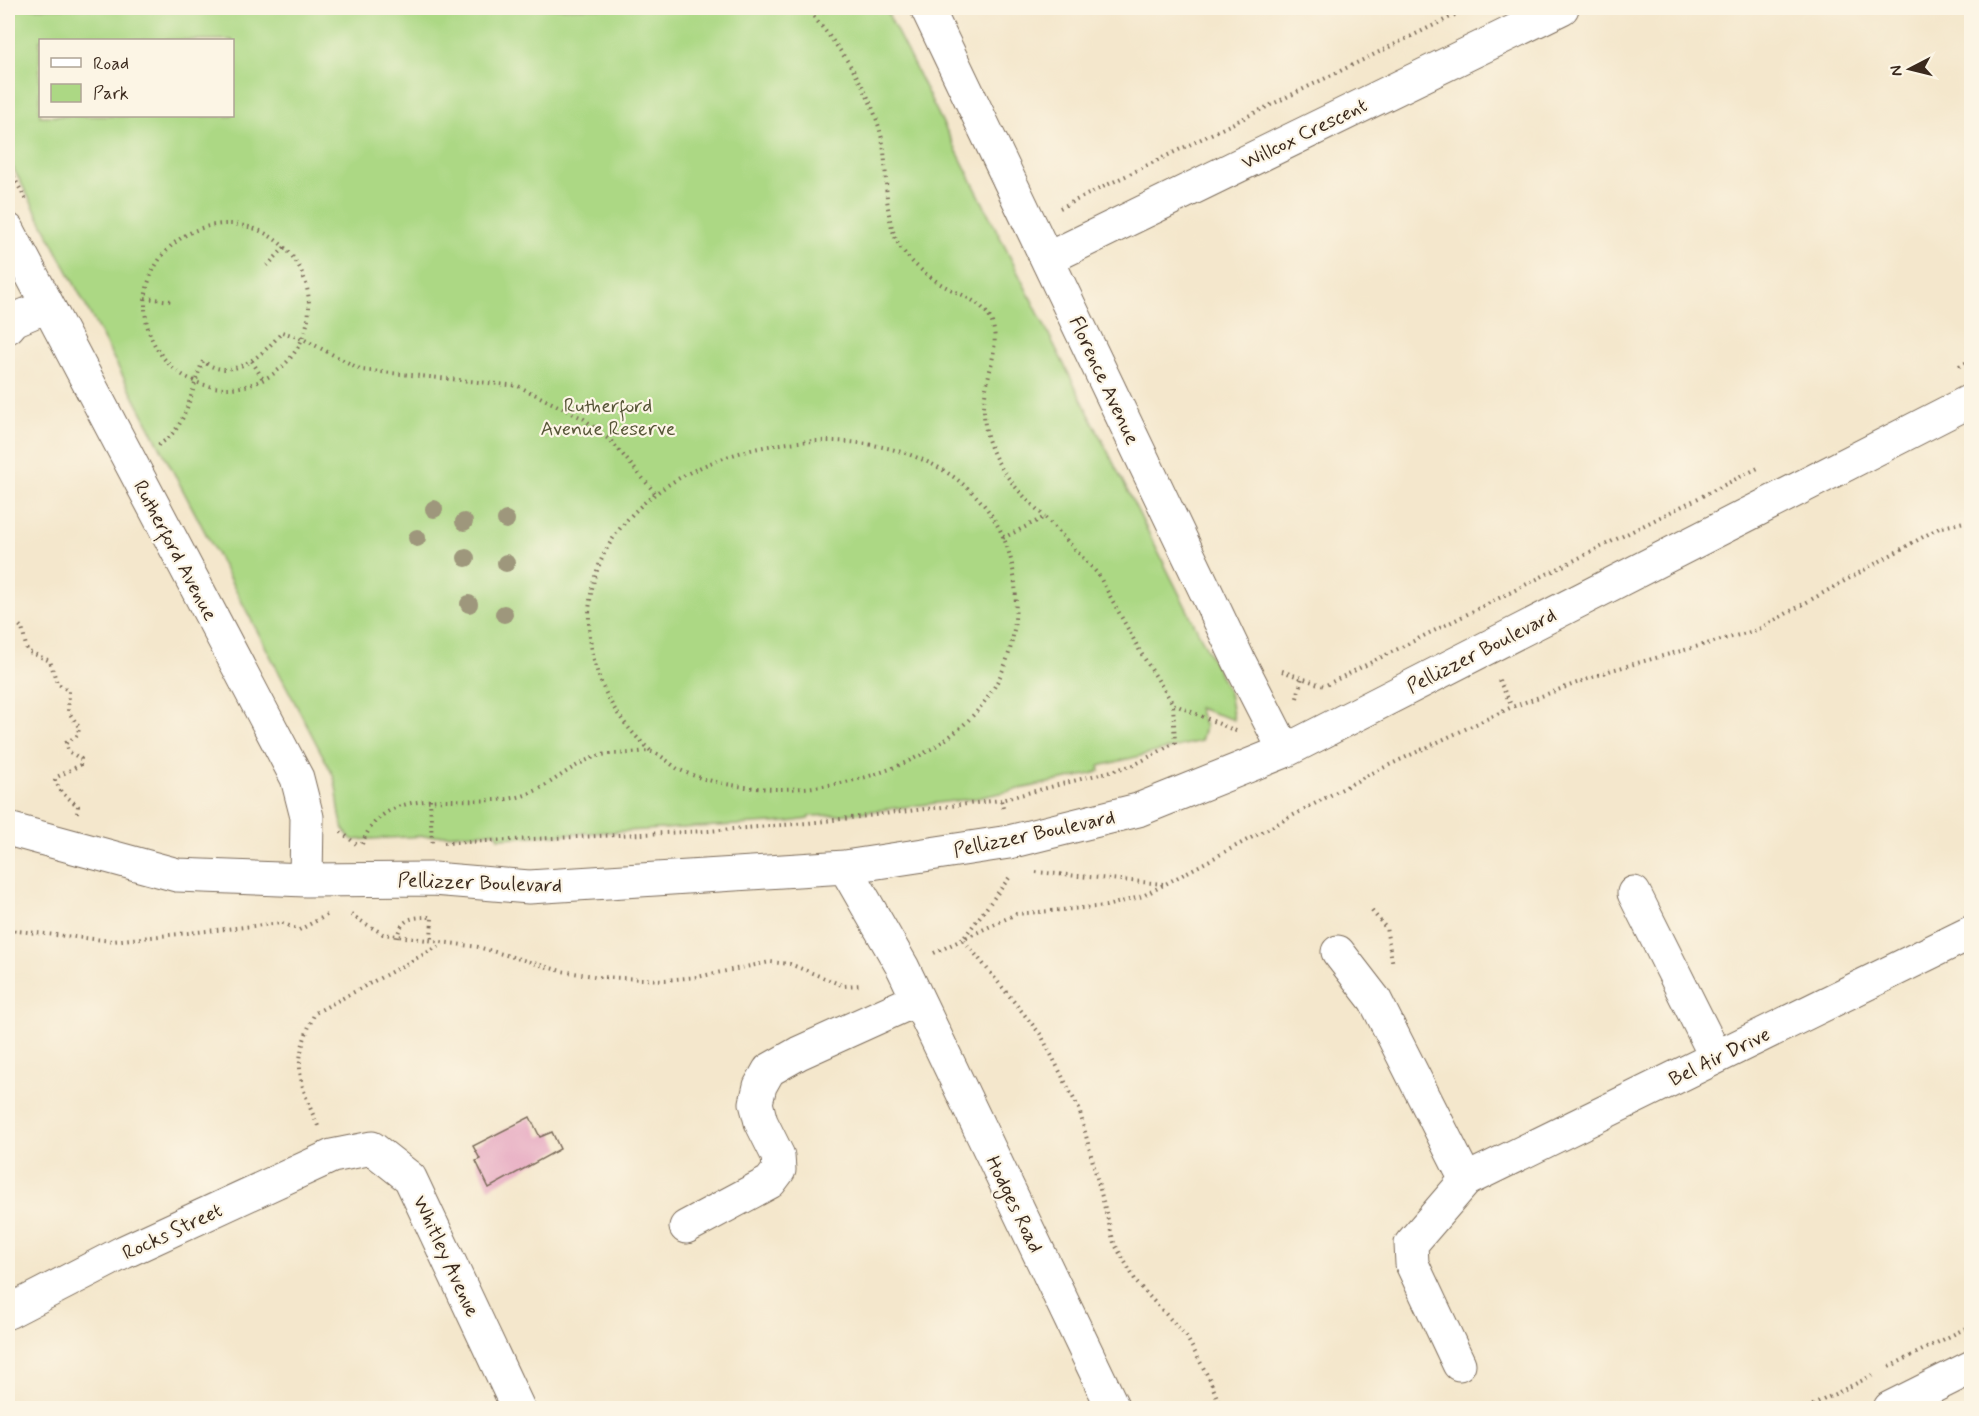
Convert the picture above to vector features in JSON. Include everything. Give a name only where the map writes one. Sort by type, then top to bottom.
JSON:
[{"type":"street","name":"Florence Avenue","points":[[927,8],[1058,253],[1240,663],[1285,751]]},
{"type":"street","name":"Willcox Crescent","points":[[1058,253],[1562,8]]},
{"type":"street","name":"Rutherford Avenue","points":[[8,230],[297,778],[307,818],[306,880]]},
{"type":"street","points":[[8,327],[14,320],[47,306]]},
{"type":"street","name":"Pellizzer Boulevard","points":[[8,829],[177,875],[306,880],[432,879],[529,887],[845,867],[1009,842],[1138,810],[1285,751],[1971,400]]},
{"type":"street","name":"Hodges Road","points":[[845,867],[903,968],[916,1000],[1113,1408]]},
{"type":"street","points":[[1634,892],[1716,1057]]},
{"type":"street","name":"Bel Air Drive","points":[[1459,1364],[1412,1264],[1411,1244],[1466,1180],[1971,932]]},
{"type":"street","points":[[1338,952],[1375,1000],[1466,1180]]},
{"type":"street","points":[[686,1227],[770,1182],[779,1170],[778,1156],[761,1122],[756,1103],[760,1086],[769,1070],[799,1053],[916,1000]]},
{"type":"street","name":"Whitley Avenue","points":[[335,1156],[372,1148],[410,1178],[518,1408]]},
{"type":"street","name":"Rocks Street","points":[[8,1312],[124,1252],[335,1156]]},
{"type":"street","points":[[1890,1408],[1971,1367]]},
{"type":"path","points":[[806,8],[834,40],[861,82],[882,143],[892,228],[907,255],[932,278],[972,299],[990,320],[994,350],[984,412],[989,443],[994,457],[1015,489],[1045,517],[1098,574],[1141,653],[1173,704],[1285,751]]},
{"type":"path","points":[[1058,253],[1052,212],[1469,8]]},
{"type":"path","points":[[226,224],[254,227],[285,247],[300,267],[308,290],[309,315],[303,339],[294,356],[264,381],[230,389],[194,382],[179,374],[156,348],[145,315],[145,298],[157,263],[168,248],[199,228],[226,224]]},
{"type":"path","points":[[267,266],[285,247]]},
{"type":"path","points":[[145,298],[172,301]]},
{"type":"path","points":[[129,461],[170,438],[176,432],[181,425],[203,361],[208,366],[229,368],[252,361],[262,354],[282,332],[303,339],[362,369],[518,387],[584,419],[612,442],[656,494]]},
{"type":"path","points":[[1950,370],[1971,360]]},
{"type":"path","points":[[252,361],[264,381]]},
{"type":"path","points":[[813,440],[844,441],[902,450],[930,463],[960,483],[983,505],[1003,538],[1014,580],[1016,614],[1011,647],[1001,675],[987,699],[967,724],[910,761],[879,772],[812,786],[776,788],[740,786],[707,779],[679,769],[652,752],[631,733],[610,705],[598,678],[590,646],[589,614],[594,578],[608,548],[625,524],[656,494],[716,461],[747,450],[813,440]]},
{"type":"path","points":[[1279,669],[1324,686],[1770,461]]},
{"type":"path","points":[[1003,538],[1045,517]]},
{"type":"path","points":[[932,954],[1016,914],[1106,906],[1143,896],[1368,775],[1512,707],[1612,670],[1757,630],[1939,528],[1971,520]]},
{"type":"path","points":[[8,627],[19,625],[22,628],[27,651],[50,661],[57,683],[69,691],[68,711],[79,727],[78,735],[66,743],[68,751],[81,759],[80,765],[55,780],[61,792],[78,806],[77,814]]},
{"type":"path","points":[[362,844],[368,829],[387,814],[417,801],[473,802],[523,796],[598,755],[652,752]]},
{"type":"path","points":[[430,800],[432,843],[708,831],[808,823],[1002,800]]},
{"type":"path","points":[[1026,871],[1165,885]]},
{"type":"path","points":[[1372,911],[1386,928],[1394,970]]},
{"type":"path","points":[[8,930],[113,941],[282,923],[299,930],[336,912]]},
{"type":"path","points":[[347,912],[374,930],[397,938],[478,947],[561,971],[600,977],[654,980],[697,977],[770,963],[790,964],[844,986],[866,983]]},
{"type":"path","points":[[397,938],[401,924],[405,920],[432,917],[431,942]]},
{"type":"path","points":[[963,939],[1041,1035],[1078,1109],[1114,1243],[1137,1282],[1186,1335],[1210,1380],[1221,1408]]},
{"type":"path","points":[[335,1156],[305,1097],[298,1064],[305,1033],[315,1012],[444,944]]},
{"type":"green space","name":"Rutherford Avenue Reserve","points":[[8,8],[885,8],[1229,693],[1234,720],[1198,708],[1205,727],[1201,741],[1099,766],[1100,771],[1091,774],[977,798],[839,815],[810,816],[808,819],[788,822],[499,838],[496,832],[353,840],[343,828],[333,775],[8,158]]},
{"type":"building","points":[[530,1117],[540,1137],[552,1132],[560,1149],[489,1188],[476,1161],[480,1159],[473,1146]]}]
